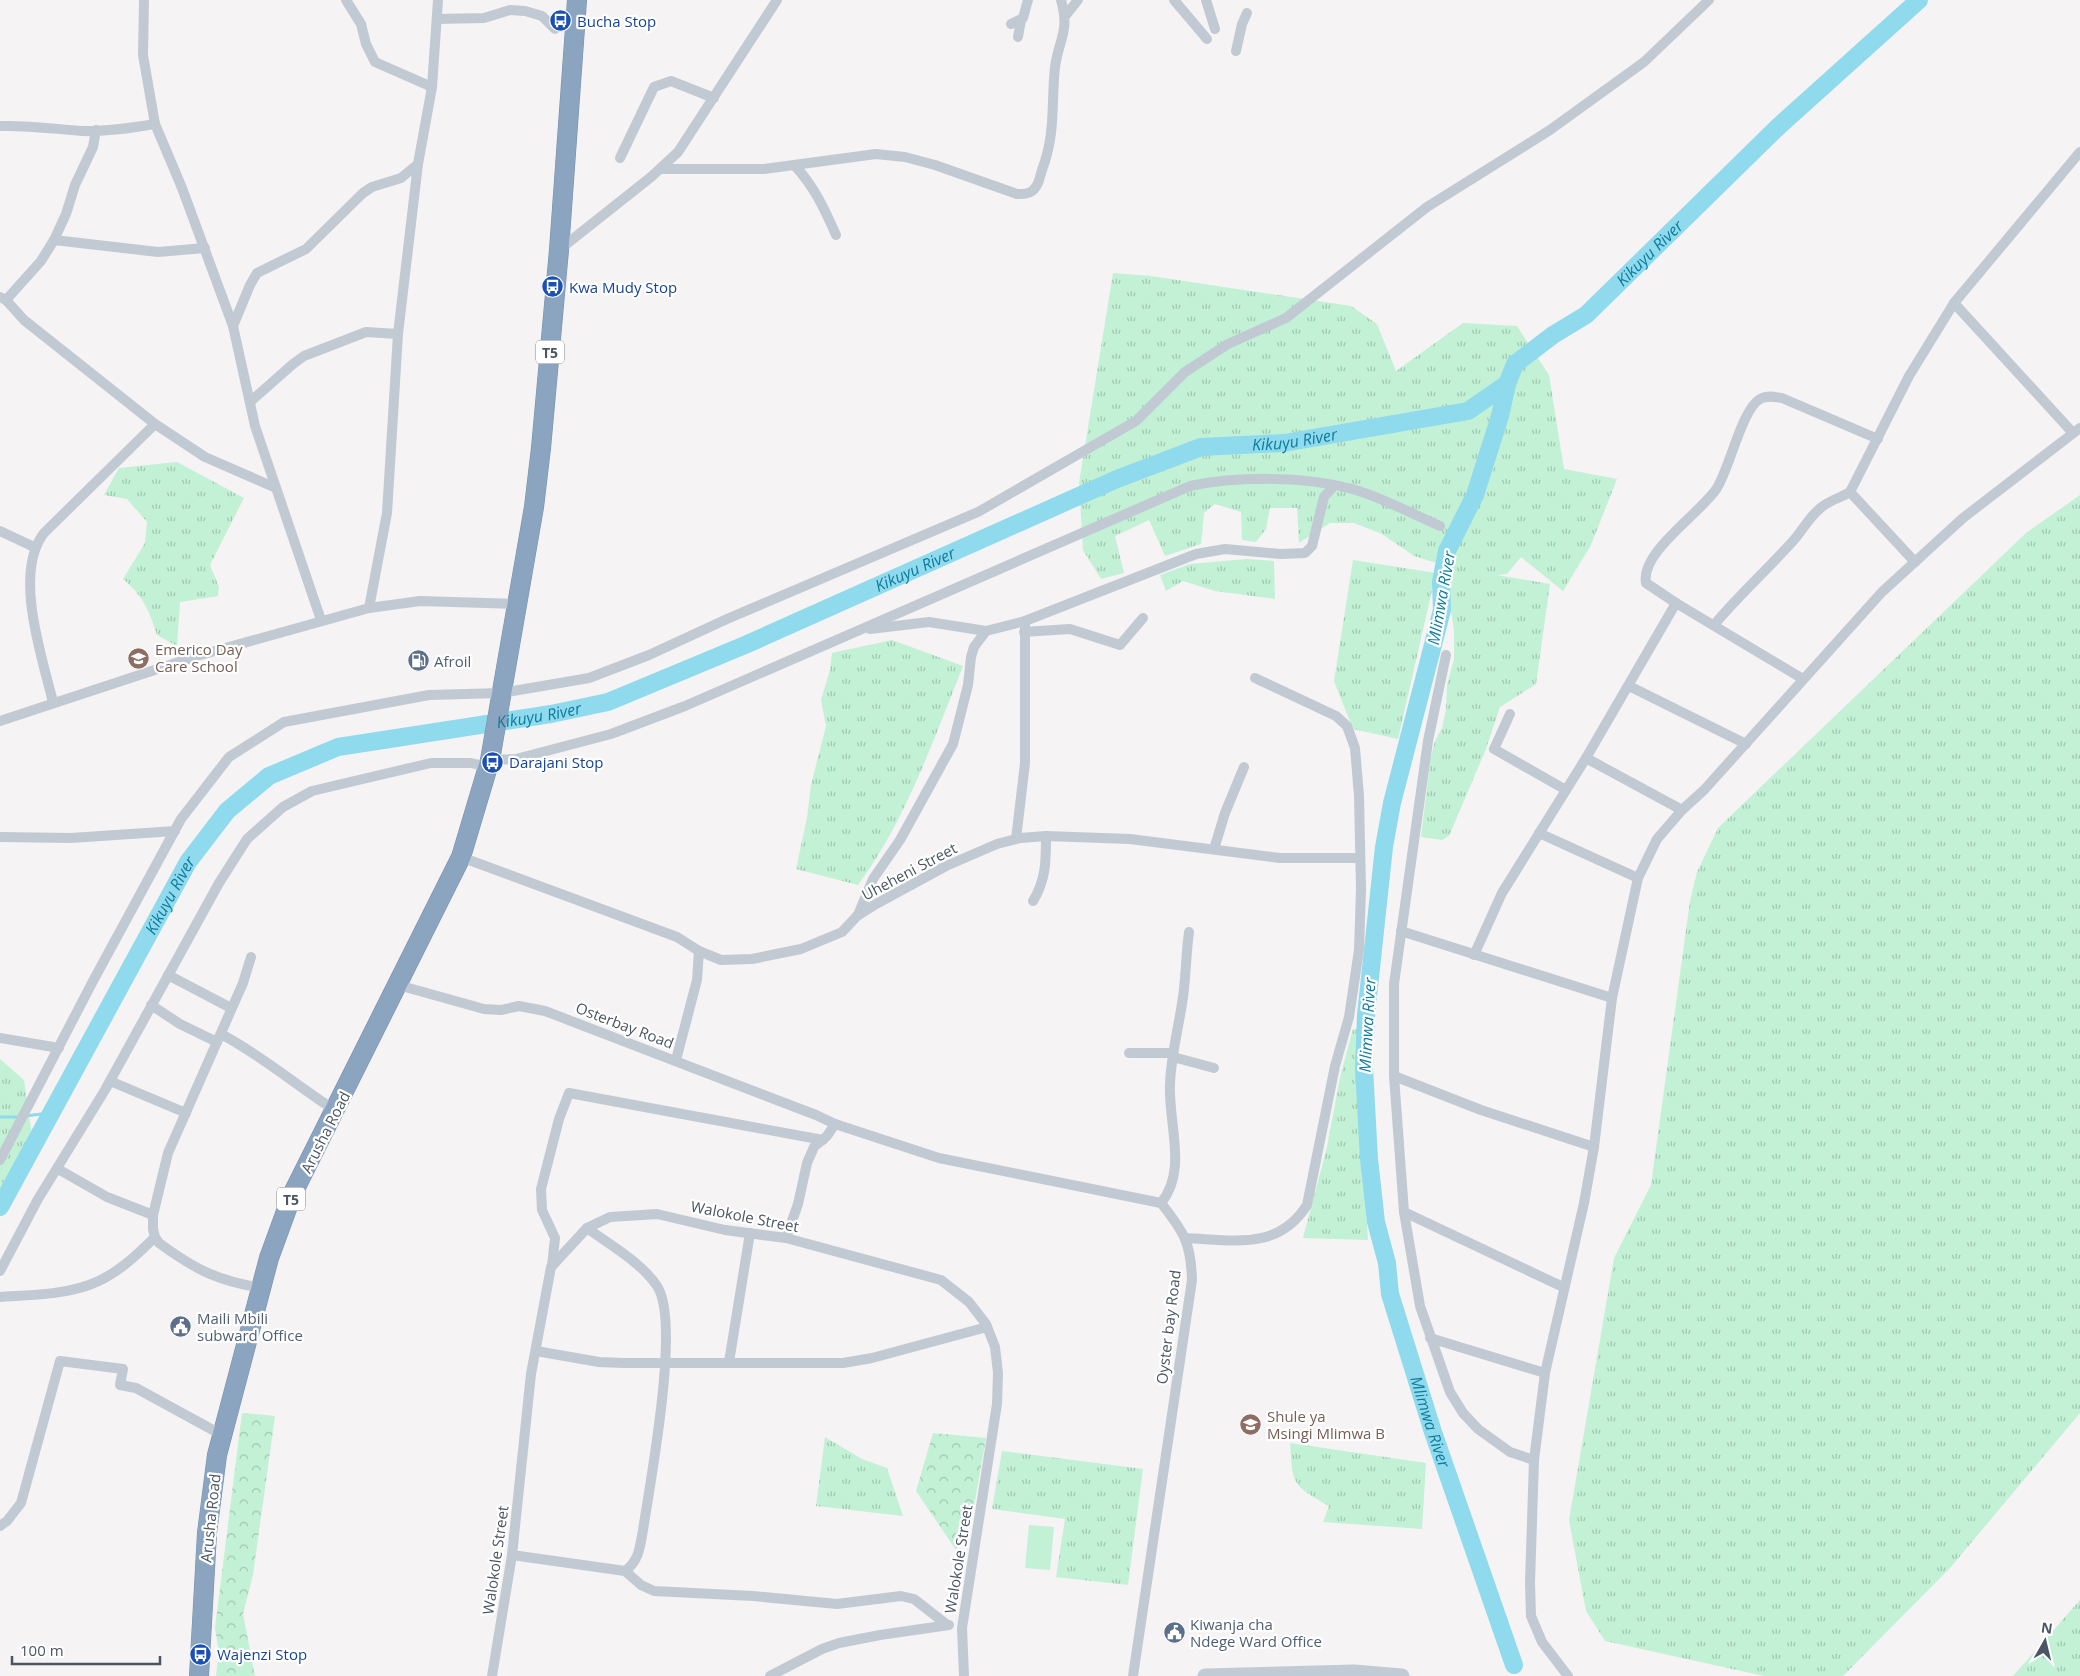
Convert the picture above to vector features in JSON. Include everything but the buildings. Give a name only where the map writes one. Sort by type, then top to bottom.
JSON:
[{"type":"highway","name":"T5","points":[[490,761],[518,604],[540,458],[559,250],[577,0]]},
{"type":"highway","name":"Arusha Road","points":[[199,1676],[207,1533],[217,1455],[261,1288],[282,1218],[461,857],[490,761]]},
{"type":"street","points":[[144,0],[143,55],[155,124],[205,248],[232,326],[251,401],[255,426],[321,620]]},
{"type":"street","points":[[346,0],[361,24],[366,44],[375,62],[432,87]]},
{"type":"street","points":[[369,608],[387,513],[398,334],[418,164],[432,87],[438,0]]},
{"type":"street","points":[[559,250],[661,169],[678,152],[777,0]]},
{"type":"street","points":[[1018,37],[1021,20],[1028,0]]},
{"type":"street","points":[[661,169],[764,169],[876,154],[897,156],[935,165],[1017,194],[1027,194],[1035,189],[1051,140],[1055,106],[1055,69],[1065,28],[1066,15],[1061,0]]},
{"type":"street","points":[[1066,15],[1078,0]]},
{"type":"street","points":[[1174,0],[1207,39]]},
{"type":"street","points":[[1206,0],[1215,30]]},
{"type":"street","points":[[0,1160],[181,819],[229,757],[284,722],[429,695],[500,697],[589,678],[649,655],[978,512],[1136,421],[1185,372],[1228,344],[1286,318],[1427,207],[1550,130],[1644,62],[1709,0]]},
{"type":"street","points":[[437,19],[484,18],[510,10],[525,11],[542,16],[555,28]]},
{"type":"street","points":[[1236,51],[1242,24],[1247,13]]},
{"type":"street","points":[[1011,24],[1021,20]]},
{"type":"street","points":[[620,158],[654,87],[671,81],[714,98]]},
{"type":"street","points":[[0,126],[36,126],[84,131],[114,130],[155,124]]},
{"type":"street","points":[[96,130],[93,147],[75,185],[66,214],[54,240],[41,261],[3,299],[24,320],[155,424],[205,457],[276,488]]},
{"type":"street","points":[[1714,625],[1741,593],[1794,540],[1815,514],[1826,504],[1850,492],[1909,376],[1954,303],[2080,152]]},
{"type":"street","points":[[232,326],[257,273],[306,249],[364,193],[372,187],[401,178],[418,164]]},
{"type":"street","points":[[795,166],[813,189],[836,235]]},
{"type":"street","points":[[54,240],[158,252],[205,248]]},
{"type":"street","points":[[1568,1676],[1542,1642],[1531,1616],[1530,1582],[1534,1460],[1545,1372],[1584,1202],[1594,1147],[1612,998],[1638,878],[1657,839],[1682,810],[1704,790],[1746,744],[1882,592],[1963,518],[2076,431],[1954,303]]},
{"type":"street","points":[[251,401],[304,356],[366,332],[398,334]]},
{"type":"street","points":[[1803,679],[1646,583],[1645,570],[1667,542],[1715,491],[1724,477],[1747,415],[1761,398],[1771,396],[1782,398],[1878,438]]},
{"type":"street","points":[[54,702],[33,623],[32,562],[34,547],[44,533],[155,424]]},
{"type":"street","points":[[0,1272],[38,1199],[58,1170],[110,1081],[236,854],[247,839],[283,807],[312,791],[431,763],[471,763],[516,759],[612,734],[745,681],[1190,486],[1219,480],[1244,478],[1298,481],[1334,486],[1370,495],[1440,526]]},
{"type":"street","points":[[859,630],[929,622],[986,631],[1025,621],[1196,554],[1225,550],[1280,554],[1304,553],[1312,546],[1324,497],[1334,486]]},
{"type":"street","points":[[1850,492],[1915,562]]},
{"type":"street","points":[[0,531],[34,547]]},
{"type":"street","points":[[0,721],[197,656],[369,608],[420,601],[518,604]]},
{"type":"street","points":[[1474,954],[1502,893],[1586,758],[1676,603]]},
{"type":"street","points":[[1024,632],[1070,629],[1120,644],[1143,618]]},
{"type":"street","points":[[1016,839],[1025,763],[1025,621]]},
{"type":"street","points":[[857,916],[873,879],[900,840],[953,744],[968,685],[974,646],[986,631]]},
{"type":"street","points":[[1446,655],[1428,741],[1394,984],[1394,1076],[1404,1212],[1420,1306],[1450,1392],[1464,1413],[1478,1429],[1510,1452],[1534,1460]]},
{"type":"street","points":[[1185,1238],[1263,1239],[1280,1233],[1297,1221],[1307,1206],[1335,1066],[1351,1007],[1359,950],[1361,889],[1359,796],[1354,748],[1347,726],[1336,716],[1322,708],[1255,678]]},
{"type":"street","points":[[1629,686],[1746,744]]},
{"type":"street","points":[[1510,714],[1494,749],[1566,790]]},
{"type":"street","points":[[1586,758],[1682,810]]},
{"type":"street","points":[[1214,849],[1225,813],[1244,768]]},
{"type":"street","points":[[0,837],[71,838],[175,831]]},
{"type":"street","points":[[1539,833],[1638,878]]},
{"type":"street","points":[[1033,901],[1041,887],[1045,874],[1046,836]]},
{"type":"street","name":"Uheheni Street","points":[[461,857],[676,937],[699,951],[721,960],[752,959],[801,949],[842,932],[857,916],[946,866],[997,844],[1016,839],[1046,836],[1130,839],[1280,858],[1359,858]]},
{"type":"street","points":[[1401,931],[1612,998]]},
{"type":"street","points":[[786,1238],[798,1204],[806,1163],[814,1147],[823,1140],[835,1124],[939,1158],[1161,1203],[1170,1192],[1174,1181],[1175,1150],[1170,1085],[1183,998],[1189,932]]},
{"type":"street","points":[[676,1060],[697,980],[699,951]]},
{"type":"street","points":[[252,957],[219,1038],[168,1153],[153,1215],[155,1237],[170,1251],[205,1274],[237,1284],[261,1288]]},
{"type":"street","points":[[168,975],[231,1008]]},
{"type":"street","name":"Osterbay Road","points":[[398,985],[484,1008],[501,1010],[519,1006],[545,1010],[835,1124]]},
{"type":"street","points":[[151,1006],[180,1024],[243,1046],[290,1081],[336,1111]]},
{"type":"street","points":[[0,1038],[59,1048]]},
{"type":"street","points":[[1129,1053],[1173,1055],[1214,1068]]},
{"type":"street","points":[[1394,1076],[1481,1110],[1594,1147]]},
{"type":"street","points":[[110,1081],[186,1113]]},
{"type":"street","points":[[551,1267],[555,1238],[542,1210],[541,1189],[559,1119],[570,1094],[823,1140]]},
{"type":"street","points":[[58,1170],[107,1197],[153,1215]]},
{"type":"street","name":"Oyster bay Road","points":[[1133,1676],[1192,1280],[1191,1254],[1185,1238],[1177,1223],[1161,1203]]},
{"type":"street","points":[[1404,1212],[1563,1287]]},
{"type":"street","name":"Walokole Street","points":[[492,1676],[512,1555],[536,1351],[551,1267],[587,1228],[610,1217],[657,1214],[750,1233],[786,1238],[941,1280],[970,1302],[987,1327],[995,1347],[998,1373],[997,1404],[962,1628],[964,1676]]},
{"type":"street","points":[[587,1228],[639,1268],[658,1287],[665,1306],[667,1321],[666,1363],[644,1530],[638,1556],[633,1565],[625,1571]]},
{"type":"street","points":[[729,1362],[750,1233]]},
{"type":"street","points":[[0,1297],[49,1293],[90,1285],[128,1263],[155,1237]]},
{"type":"street","points":[[536,1351],[599,1362],[843,1363],[872,1358],[987,1327]]},
{"type":"street","points":[[1430,1338],[1545,1372]]},
{"type":"street","points":[[0,1526],[7,1521],[21,1503],[60,1361],[123,1369],[120,1386],[136,1388],[222,1435]]},
{"type":"street","points":[[512,1555],[625,1571],[641,1585],[654,1590],[753,1596],[837,1604],[901,1596],[914,1599],[946,1624],[962,1628]]},
{"type":"street","points":[[770,1676],[822,1649],[839,1643],[946,1624]]},
{"type":"street","points":[[1205,1676],[1354,1672],[1402,1676]]},
{"type":"green space","points":[[1113,273],[1151,276],[1351,306],[1377,324],[1396,371],[1463,323],[1517,326],[1549,375],[1564,469],[1617,479],[1591,545],[1563,591],[1521,557],[1507,574],[1497,575],[1550,584],[1536,684],[1500,707],[1486,749],[1449,836],[1442,840],[1421,837],[1431,756],[1435,741],[1442,728],[1446,710],[1447,685],[1454,659],[1454,629],[1448,593],[1450,567],[1414,556],[1382,534],[1354,523],[1330,523],[1299,543],[1297,508],[1270,508],[1266,529],[1256,542],[1242,540],[1241,512],[1215,504],[1204,513],[1201,544],[1165,556],[1149,520],[1115,536],[1124,573],[1101,579],[1083,550],[1079,483]]},
{"type":"green space","points":[[177,462],[244,498],[210,565],[219,587],[218,596],[180,602],[177,646],[157,635],[145,604],[123,579],[145,543],[147,522],[127,499],[104,495],[119,468]]},
{"type":"green space","points":[[2080,495],[2080,1413],[1950,1568],[1843,1676],[1764,1676],[1605,1641],[1586,1611],[1569,1520],[1614,1258],[1651,1185],[1690,901],[1697,872],[1718,828],[2026,533]]},
{"type":"green space","points":[[1247,559],[1274,561],[1275,599],[1215,591],[1183,581],[1166,591],[1160,575],[1190,564]]},
{"type":"green space","points":[[1353,560],[1436,573],[1398,739],[1353,729],[1334,681]]},
{"type":"green space","points":[[892,640],[963,666],[929,751],[890,834],[858,885],[796,869],[807,818],[811,785],[826,726],[821,700],[830,670],[832,653]]},
{"type":"green space","points":[[1353,1029],[1360,1030],[1359,1093],[1368,1240],[1303,1238],[1327,1147],[1340,1077]]},
{"type":"green space","points":[[0,1059],[24,1080],[32,1136],[0,1188]]},
{"type":"green space","points":[[242,1413],[275,1416],[253,1575],[243,1614],[255,1676],[216,1676],[219,1652],[215,1628]]},
{"type":"green space","points":[[933,1433],[986,1438],[973,1512],[956,1550],[916,1491]]},
{"type":"green space","points":[[825,1437],[862,1459],[887,1468],[903,1516],[816,1506]]},
{"type":"green space","points":[[1290,1443],[1426,1463],[1422,1529],[1323,1522],[1329,1506],[1307,1493],[1296,1482],[1292,1467]]},
{"type":"green space","points":[[1002,1451],[1143,1469],[1128,1585],[1056,1577],[1065,1519],[992,1509]]},
{"type":"green space","points":[[1029,1525],[1054,1527],[1050,1570],[1025,1568]]},
{"type":"green space","points":[[2080,1600],[2080,1676],[2013,1676]]},
{"type":"waterway","name":"Kikuyu River","points":[[0,1207],[188,862],[227,811],[269,776],[338,747],[551,714],[608,702],[745,645],[1117,479],[1201,447],[1284,443],[1468,411],[1507,384],[1515,364],[1553,335],[1586,315],[1779,126],[1919,0]]},
{"type":"waterway","name":"Mlimwa River","points":[[1507,384],[1500,416],[1475,495],[1447,551],[1441,582],[1442,610],[1392,803],[1384,847],[1366,1015],[1364,1068],[1369,1159],[1376,1222],[1387,1263],[1390,1294],[1433,1432],[1514,1665]]},
{"type":"waterway","points":[[25,1116],[50,1113]]},
{"type":"waterway","points":[[0,1117],[19,1117]]},
{"type":"place","name":"Bucha Stop","points":[[561,21]]},
{"type":"place","name":"Kwa Mudy Stop","points":[[553,287]]},
{"type":"place","name":"Emerico Day Care School","points":[[139,658]]},
{"type":"place","name":"Afroil","points":[[418,661]]},
{"type":"place","name":"Darajani Stop","points":[[493,762]]},
{"type":"place","name":"Maili Mbili subward Office","points":[[181,1327]]},
{"type":"place","name":"Shule ya Msingi Mlimwa B","points":[[1251,1425]]},
{"type":"place","name":"Kiwanja cha Ndege Ward Office","points":[[1174,1633]]},
{"type":"place","name":"Wajenzi Stop","points":[[201,1654]]}]
